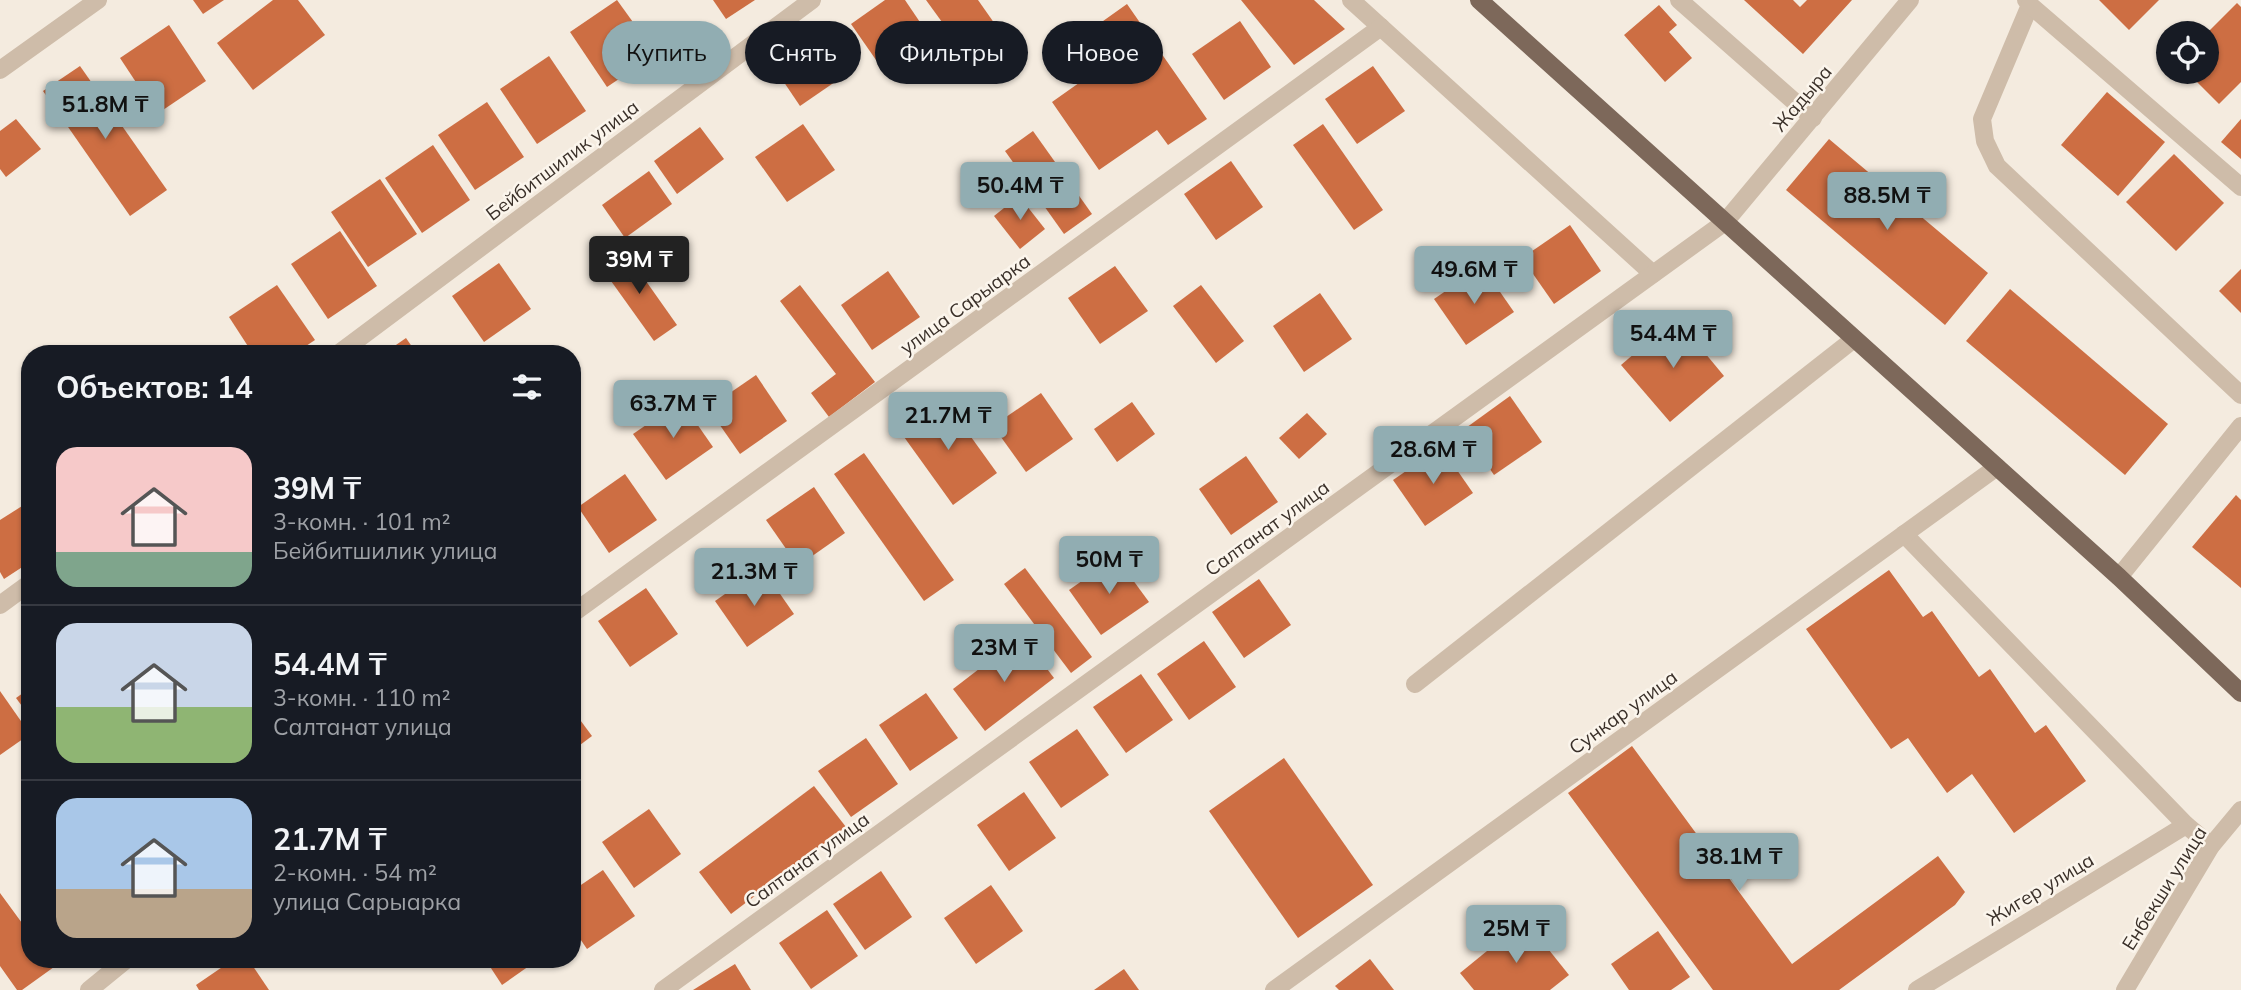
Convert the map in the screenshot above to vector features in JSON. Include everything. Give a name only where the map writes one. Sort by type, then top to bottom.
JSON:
[{"type":"main road","points":[[1479,0],[2119,577],[2241,693]]},
{"type":"street","points":[[0,70],[98,0]]},
{"type":"street","name":"Бейбитшилик улица","points":[[350,345],[812,0]]},
{"type":"street","points":[[1351,0],[1653,274]]},
{"type":"street","points":[[1679,0],[1813,118]]},
{"type":"street","name":"Жадыра","points":[[1725,222],[1910,0]]},
{"type":"street","points":[[2241,187],[2028,3],[1982,119],[1985,141],[1997,166],[2241,395]]},
{"type":"street","name":"улица Сарыарка","points":[[581,607],[1381,27]]},
{"type":"street","name":"Салтанат улица","points":[[663,990],[1725,222]]},
{"type":"street","points":[[1415,684],[1854,339]]},
{"type":"street","points":[[2119,577],[2241,426]]},
{"type":"street","name":"Сункар улица","points":[[1274,990],[1997,467]]},
{"type":"street","points":[[1904,534],[2186,825],[2211,846]]},
{"type":"street","points":[[0,605],[21,590]]},
{"type":"street","name":"Енбекши улица","points":[[2125,990],[2211,846],[2241,810]]},
{"type":"street","name":"Жигер улица","points":[[1917,990],[2186,825]]},
{"type":"street","points":[[89,990],[116,968]]},
{"type":"building","points":[[193,0],[224,0],[203,14]]},
{"type":"building","points":[[273,0],[298,0],[325,35],[253,90],[217,43]]},
{"type":"building","points":[[617,0],[632,21],[602,21],[602,80],[570,32]]},
{"type":"building","points":[[713,0],[755,0],[726,19]]},
{"type":"building","points":[[885,0],[905,0],[919,21],[875,21],[875,58],[861,38],[861,21],[855,21]]},
{"type":"building","points":[[926,0],[978,0],[993,21],[941,21]]},
{"type":"building","points":[[1241,0],[1314,0],[1345,29],[1294,65]]},
{"type":"building","points":[[1744,0],[1793,0],[1800,7],[1807,0],[1852,0],[1803,54]]},
{"type":"building","points":[[2099,0],[2159,0],[2129,30]]},
{"type":"building","points":[[2237,3],[2241,7],[2241,82],[2219,104],[2199,84],[2219,84],[2219,21]]},
{"type":"building","points":[[1127,4],[1139,21],[1103,21]]},
{"type":"building","points":[[1659,5],[1677,25],[1669,32],[1692,58],[1665,82],[1624,35]]},
{"type":"building","points":[[1240,21],[1271,67],[1224,100],[1192,54]]},
{"type":"building","points":[[169,25],[206,81],[157,114],[120,58]]},
{"type":"building","points":[[549,56],[586,111],[537,144],[500,89]]},
{"type":"building","points":[[1163,56],[1207,119],[1168,145],[1157,130],[1099,170],[1052,102],[1077,84],[1163,84]]},
{"type":"building","points":[[80,66],[167,190],[130,216],[43,91]]},
{"type":"building","points":[[1373,66],[1405,111],[1357,144],[1325,99]]},
{"type":"building","points":[[785,84],[832,84],[800,106]]},
{"type":"building","points":[[2107,92],[2165,142],[2118,196],[2061,145]]},
{"type":"building","points":[[487,102],[524,157],[475,190],[438,135]]},
{"type":"building","points":[[16,119],[41,149],[6,177],[0,169],[0,131]]},
{"type":"building","points":[[2241,119],[2241,159],[2221,142]]},
{"type":"building","points":[[803,124],[835,170],[787,202],[755,157]]},
{"type":"building","points":[[1323,124],[1383,210],[1354,230],[1293,145]]},
{"type":"building","points":[[700,127],[724,159],[677,194],[654,161]]},
{"type":"building","points":[[1033,131],[1092,214],[1064,234],[1005,151]]},
{"type":"building","points":[[1829,139],[1988,273],[1945,325],[1786,190]]},
{"type":"building","points":[[433,145],[470,200],[422,233],[385,178]]},
{"type":"building","points":[[2174,154],[2224,203],[2176,251],[2126,202]]},
{"type":"building","points":[[1231,161],[1263,207],[1216,240],[1184,194]]},
{"type":"building","points":[[649,171],[672,204],[625,238],[602,205]]},
{"type":"building","points":[[380,179],[417,234],[368,267],[331,212]]},
{"type":"building","points":[[1019,196],[1045,229],[1020,249],[994,216]]},
{"type":"building","points":[[1570,225],[1601,271],[1554,304],[1522,258]]},
{"type":"building","points":[[340,231],[377,286],[328,319],[291,264]]},
{"type":"building","points":[[624,250],[677,325],[654,341],[601,267]]},
{"type":"building","points":[[499,263],[531,309],[484,342],[452,296]]},
{"type":"building","points":[[1115,266],[1148,311],[1100,344],[1068,298]]},
{"type":"building","points":[[1482,266],[1514,312],[1466,345],[1434,299]]},
{"type":"building","points":[[2241,269],[2241,313],[2219,291]]},
{"type":"building","points":[[888,271],[920,317],[872,350],[841,305]]},
{"type":"building","points":[[277,285],[315,340],[308,345],[247,345],[229,317]]},
{"type":"building","points":[[800,285],[875,382],[829,417],[811,393],[836,374],[780,301]]},
{"type":"building","points":[[1201,285],[1244,341],[1216,363],[1173,306]]},
{"type":"building","points":[[2010,289],[2168,424],[2125,475],[1966,341]]},
{"type":"building","points":[[1320,293],[1352,339],[1304,372],[1273,326]]},
{"type":"building","points":[[1676,318],[1724,376],[1670,422],[1621,365]]},
{"type":"building","points":[[406,338],[411,345],[396,345]]},
{"type":"building","points":[[756,375],[787,421],[740,454],[708,408]]},
{"type":"building","points":[[1041,393],[1073,439],[1026,472],[993,426]]},
{"type":"building","points":[[1510,396],[1542,442],[1494,475],[1463,430]]},
{"type":"building","points":[[943,398],[997,473],[953,505],[899,430]]},
{"type":"building","points":[[681,401],[713,447],[666,480],[633,434]]},
{"type":"building","points":[[1132,402],[1155,434],[1117,462],[1094,429]]},
{"type":"building","points":[[1307,413],[1327,434],[1299,459],[1279,438]]},
{"type":"building","points":[[1441,447],[1473,493],[1425,526],[1393,480]]},
{"type":"building","points":[[864,453],[954,580],[924,601],[834,474]]},
{"type":"building","points":[[1246,456],[1278,502],[1231,535],[1199,489]]},
{"type":"building","points":[[625,474],[657,520],[609,553],[581,511],[581,505]]},
{"type":"building","points":[[814,487],[845,533],[798,566],[766,520]]},
{"type":"building","points":[[2236,495],[2241,500],[2241,588],[2192,547]]},
{"type":"building","points":[[21,507],[21,568],[4,579],[0,572],[0,520]]},
{"type":"building","points":[[1116,557],[1149,602],[1101,635],[1069,590]]},
{"type":"building","points":[[762,568],[794,614],[747,647],[715,601]]},
{"type":"building","points":[[1025,568],[1092,657],[1071,673],[1004,584]]},
{"type":"building","points":[[1889,570],[1923,617],[1932,611],[1979,677],[1990,669],[2035,733],[2046,725],[2086,781],[2014,833],[1972,774],[1947,793],[1908,738],[1891,749],[1806,629]]},
{"type":"building","points":[[1259,579],[1291,625],[1244,658],[1212,612]]},
{"type":"building","points":[[646,588],[678,634],[630,667],[598,621]]},
{"type":"building","points":[[1022,636],[1054,678],[985,731],[953,689]]},
{"type":"building","points":[[1204,641],[1236,687],[1189,720],[1157,674]]},
{"type":"building","points":[[1141,674],[1173,720],[1126,753],[1093,707]]},
{"type":"building","points":[[0,691],[21,721],[21,740],[0,755]]},
{"type":"building","points":[[926,693],[958,738],[910,771],[879,725]]},
{"type":"building","points":[[581,721],[592,736],[581,744]]},
{"type":"building","points":[[1077,729],[1109,775],[1061,808],[1029,762]]},
{"type":"building","points":[[866,738],[898,784],[851,817],[818,771]]},
{"type":"building","points":[[1632,746],[1792,964],[1938,856],[1965,892],[1955,905],[1839,990],[1713,990],[1568,793]]},
{"type":"building","points":[[1284,758],[1373,885],[1298,938],[1209,811]]},
{"type":"building","points":[[814,786],[846,827],[731,914],[699,872]]},
{"type":"building","points":[[1024,792],[1056,838],[1009,871],[977,825]]},
{"type":"building","points":[[649,809],[681,854],[634,888],[602,842]]},
{"type":"building","points":[[603,870],[635,916],[587,949],[581,940],[581,885]]},
{"type":"building","points":[[881,871],[912,917],[865,950],[833,904]]},
{"type":"building","points":[[991,885],[1023,931],[976,964],[944,918]]},
{"type":"building","points":[[0,893],[21,922],[21,968],[53,968],[22,990],[17,990],[0,966]]},
{"type":"building","points":[[827,910],[858,956],[811,989],[779,943]]},
{"type":"building","points":[[1525,920],[1569,975],[1550,990],[1474,990],[1460,973]]},
{"type":"building","points":[[1658,931],[1690,977],[1671,990],[1629,990],[1611,964]]},
{"type":"building","points":[[1370,959],[1394,990],[1339,990],[1335,986]]},
{"type":"building","points":[[735,964],[751,990],[693,990]]},
{"type":"building","points":[[221,968],[254,968],[269,990],[199,990],[196,985]]},
{"type":"building","points":[[491,968],[526,968],[502,985]]},
{"type":"building","points":[[1124,969],[1139,990],[1094,990]]}]
